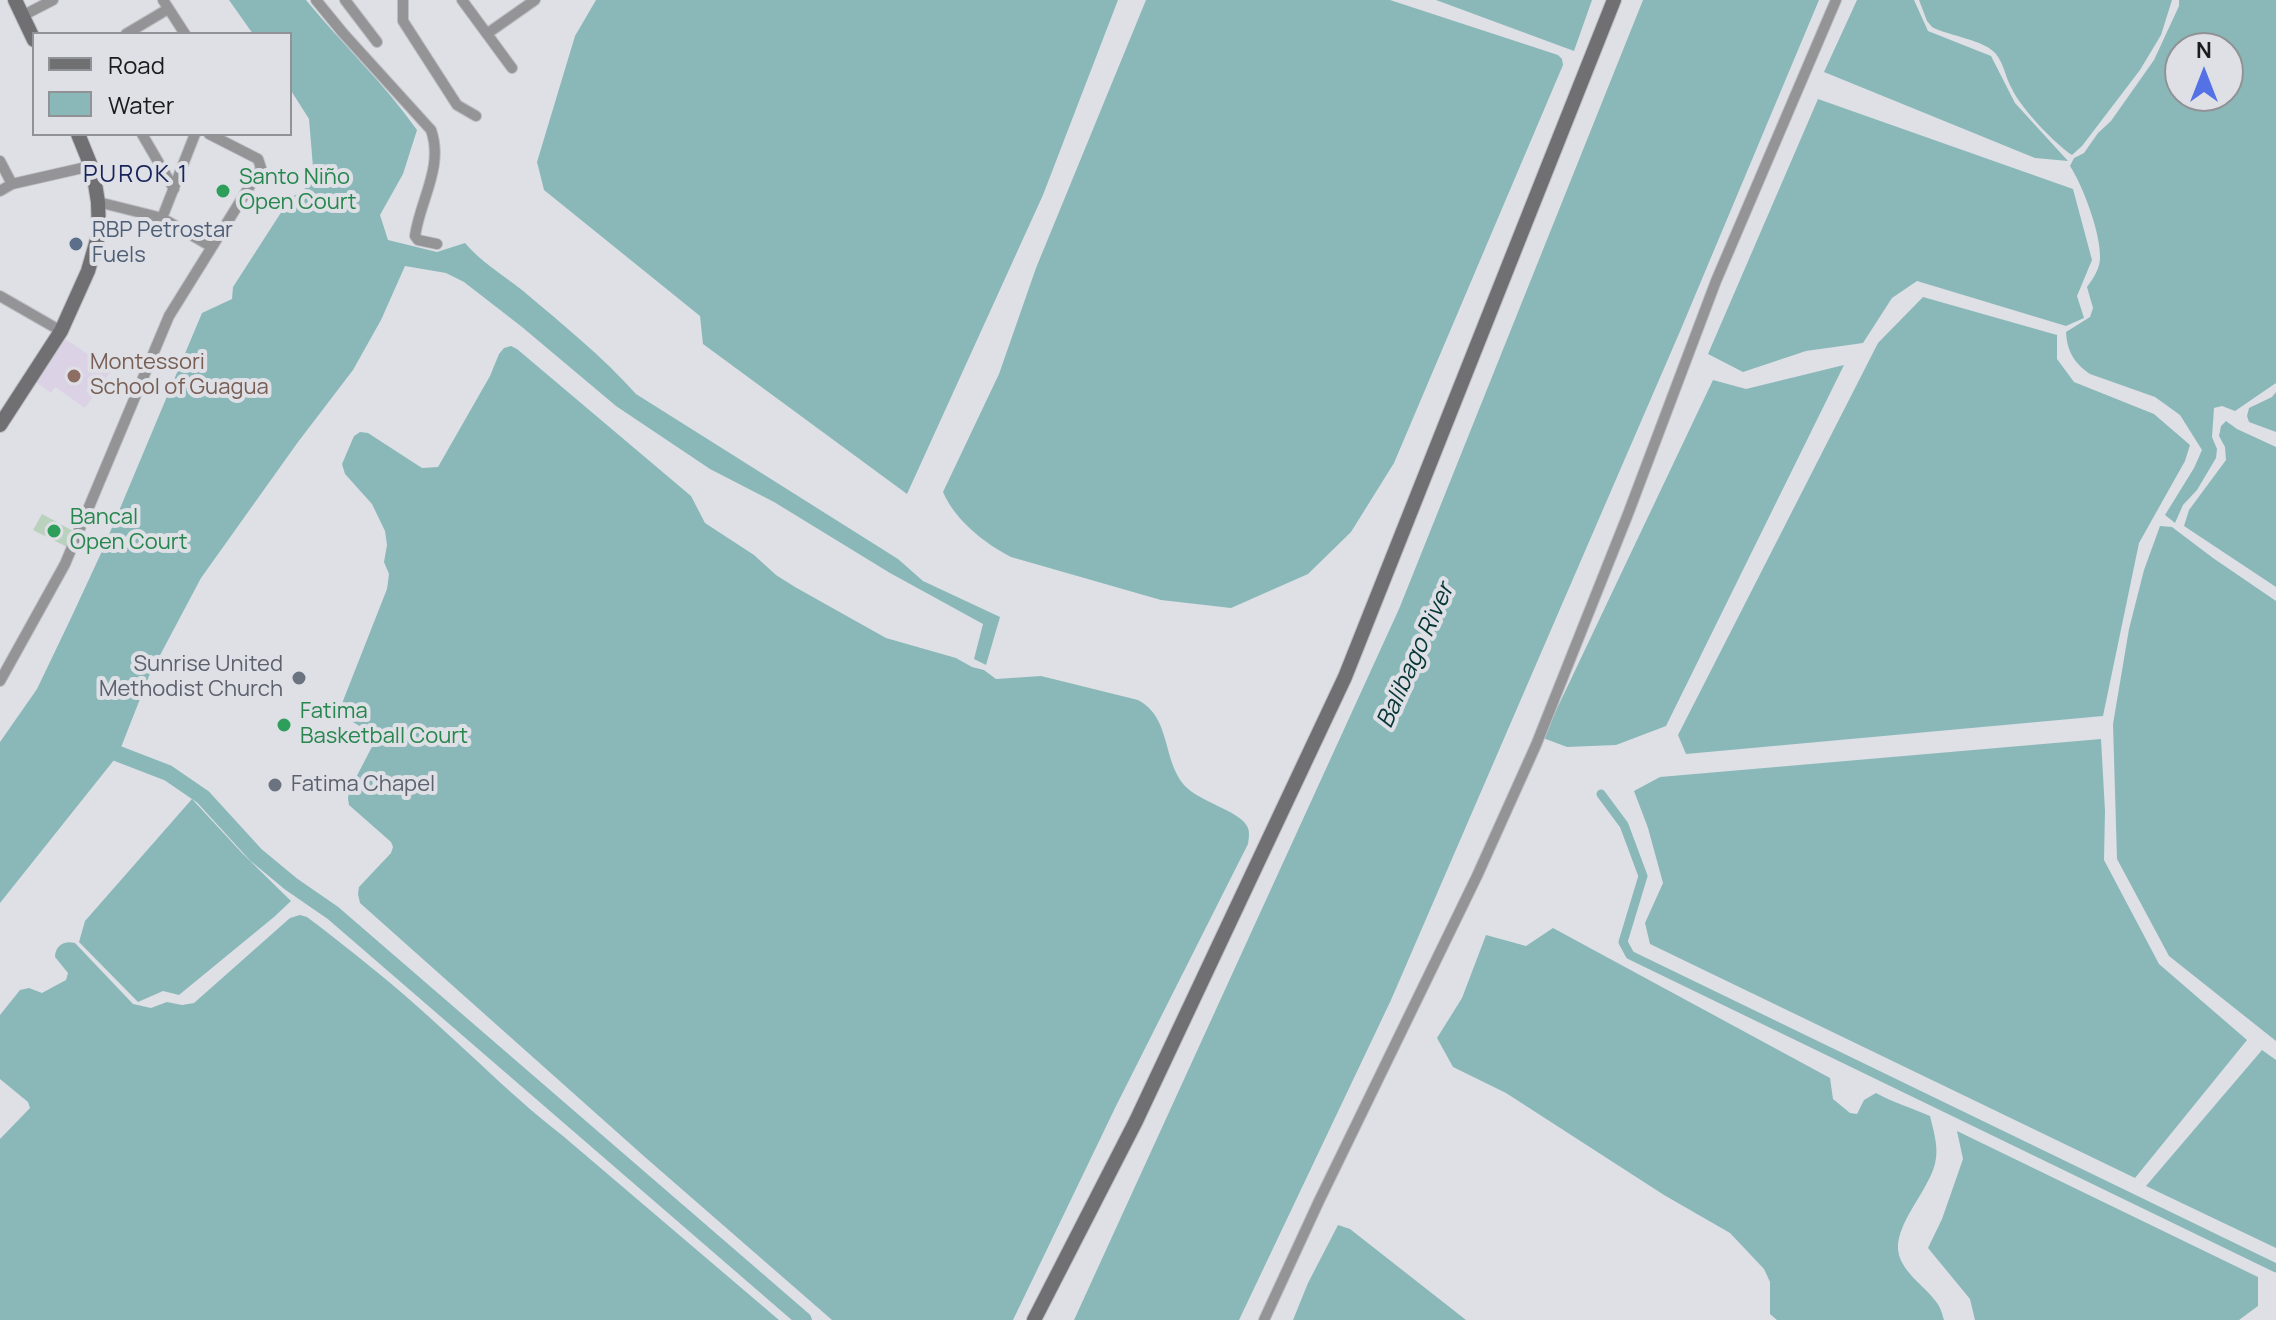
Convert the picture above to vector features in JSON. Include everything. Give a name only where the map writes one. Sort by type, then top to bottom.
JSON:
[{"type":"street","points":[[15,0],[32,36]]},
{"type":"street","points":[[22,16],[53,0]]},
{"type":"street","points":[[316,0],[431,130],[436,150],[415,236],[418,240],[437,244]]},
{"type":"street","points":[[345,0],[377,42]]},
{"type":"street","points":[[403,0],[403,21],[457,105],[476,116]]},
{"type":"street","points":[[462,0],[512,68]]},
{"type":"street","points":[[488,33],[535,0]]},
{"type":"street","points":[[1034,1320],[1136,1121],[1345,677],[1614,0]]},
{"type":"street","points":[[1264,1320],[1477,876],[1536,745],[1716,281],[1836,0]]},
{"type":"street","points":[[129,32],[165,5],[184,32]]},
{"type":"street","points":[[0,425],[61,331],[88,271],[99,233],[98,202],[91,166],[79,136]]},
{"type":"street","points":[[143,136],[174,189]]},
{"type":"street","points":[[162,218],[194,136]]},
{"type":"street","points":[[0,681],[65,564],[169,316],[261,168],[258,159],[213,136]]},
{"type":"street","points":[[0,161],[12,184]]},
{"type":"street","points":[[0,191],[12,184],[91,166]]},
{"type":"street","points":[[98,202],[162,218],[212,247]]},
{"type":"street","points":[[0,296],[61,331]]},
{"type":"shaded area","name":"Montessori School of Guagua","points":[[65,339],[112,370],[85,408],[55,387],[51,393],[36,382]]},
{"type":"green space","name":"Bancal Open Court","points":[[42,514],[75,532],[67,547],[33,530]]},
{"type":"water","points":[[229,0],[306,0],[417,130],[403,174],[380,215],[388,240],[437,252],[465,243],[581,340],[636,394],[898,559],[923,581],[1000,617],[986,665],[974,659],[983,624],[890,573],[774,502],[710,469],[616,406],[464,282],[446,273],[405,266],[381,320],[353,370],[201,578],[149,676],[118,755],[0,903],[0,742],[37,689],[71,618],[202,313],[232,299],[233,287],[291,197],[304,191],[313,167],[309,119],[292,92],[292,32],[252,32]]},
{"type":"water","points":[[596,0],[1118,0],[1043,195],[907,494],[703,344],[700,316],[544,190],[537,162],[575,36]]},
{"type":"water","points":[[1146,0],[1390,0],[1558,55],[1563,65],[1394,463],[1351,532],[1308,574],[1231,608],[1161,600],[1011,557],[971,530],[943,492],[999,374],[1036,268]]},
{"type":"water","points":[[1436,0],[1592,0],[1574,51]]},
{"type":"water","name":"Balibago River","points":[[1643,0],[1819,0],[1681,329],[1391,1000],[1239,1320],[1074,1320],[1399,609]]},
{"type":"water","points":[[1857,0],[1914,0],[1928,31],[1991,56],[2015,103],[2068,161],[2035,158],[1824,72]]},
{"type":"water","points":[[1919,0],[2172,0],[2161,35],[2140,70],[2072,155],[2022,105],[1996,54],[1984,45],[1932,27]]},
{"type":"water","points":[[2179,0],[2276,0],[2276,383],[2235,411],[2222,406],[2214,408],[2212,437],[2217,449],[2216,458],[2197,490],[2183,505],[2175,523],[2165,515],[2202,450],[2180,415],[2155,397],[2084,370],[2072,356],[2066,332],[2090,317],[2093,308],[2087,287],[2100,258],[2098,236],[2090,210],[2070,166],[2074,158],[2084,153],[2111,121],[2154,60],[2164,38],[2164,112],[2244,112],[2244,32],[2167,32]]},
{"type":"water","points":[[1818,99],[2073,189],[2092,260],[2077,296],[2084,318],[2066,326],[1917,281],[1892,298],[1863,343],[1806,351],[1743,372],[1708,354]]},
{"type":"water","points":[[1923,297],[2057,335],[2057,359],[2074,382],[2154,414],[2190,445],[2185,461],[2139,543],[2103,716],[1686,754],[1678,735],[1878,343]]},
{"type":"water","points":[[511,346],[691,496],[705,523],[754,555],[776,575],[886,638],[956,658],[996,679],[1041,676],[1138,700],[1149,707],[1156,717],[1172,763],[1184,785],[1235,815],[1247,826],[1248,844],[1013,1320],[832,1320],[360,903],[359,887],[393,847],[349,805],[349,791],[376,739],[374,734],[340,715],[339,711],[387,589],[389,574],[384,562],[387,545],[385,531],[372,504],[345,474],[342,464],[354,436],[360,432],[368,433],[422,468],[438,467],[490,376],[499,354]]},
{"type":"water","points":[[1844,365],[1666,726],[1616,745],[1567,747],[1543,738],[1713,380],[1746,389]]},
{"type":"water","points":[[2276,392],[2276,432],[2249,422],[2249,408]]},
{"type":"water","points":[[2226,421],[2276,447],[2276,587],[2184,526],[2189,510],[2226,460],[2225,447],[2219,436],[2221,426]]},
{"type":"water","points":[[2160,526],[2172,527],[2276,601],[2276,1041],[2169,956],[2117,859],[2113,724],[2129,629],[2144,570]]},
{"type":"water","points":[[2101,739],[2104,860],[2159,964],[2247,1040],[2135,1178],[1650,944],[1645,923],[1663,883],[1634,791],[1660,777]]},
{"type":"water","points":[[192,799],[291,901],[179,995],[163,991],[138,1002],[79,942],[85,921]]},
{"type":"water","points":[[300,915],[307,917],[391,983],[531,1110],[779,1320],[0,1320],[0,1139],[30,1108],[28,1102],[0,1079],[0,1015],[20,990],[29,988],[42,993],[66,980],[68,973],[55,953],[67,942],[75,943],[133,1004],[151,1008],[167,1002],[182,1005],[194,1003],[290,918]]},
{"type":"water","points":[[1553,928],[1830,1078],[1833,1099],[1850,1113],[1857,1114],[1864,1100],[1876,1093],[1930,1116],[1936,1147],[1933,1170],[1906,1219],[1898,1243],[1902,1262],[1937,1303],[1944,1320],[1777,1320],[1770,1314],[1770,1282],[1764,1269],[1730,1233],[1664,1195],[1506,1093],[1453,1067],[1437,1038],[1462,998],[1486,935],[1526,946]]},
{"type":"water","points":[[2262,1050],[2276,1060],[2276,1248],[2146,1186]]},
{"type":"water","points":[[1957,1131],[2258,1277],[2258,1306],[2239,1320],[1975,1320],[1970,1299],[1928,1248],[1942,1219],[1963,1159]]},
{"type":"water","points":[[1338,1225],[1350,1229],[1466,1320],[1293,1320]]},
{"type":"waterway","points":[[98,746],[168,773],[203,797],[256,855],[333,913],[804,1320]]},
{"type":"waterway","points":[[1601,794],[1624,825],[1643,876],[1623,942],[1630,955],[2276,1268]]},
{"type":"place","name":"Santo Niño Open Court","points":[[223,191]]},
{"type":"place","name":"RBP Petrostar Fuels","points":[[76,244]]},
{"type":"place","name":"Montessori School of Guagua","points":[[74,376]]},
{"type":"place","name":"Bancal Open Court","points":[[54,531]]},
{"type":"place","name":"Sunrise United Methodist Church","points":[[299,678]]},
{"type":"place","name":"Fatima Basketball Court","points":[[284,725]]},
{"type":"place","name":"Fatima Chapel","points":[[275,785]]},
{"type":"district","name":"PUROK 1","points":[[136,175]]}]
